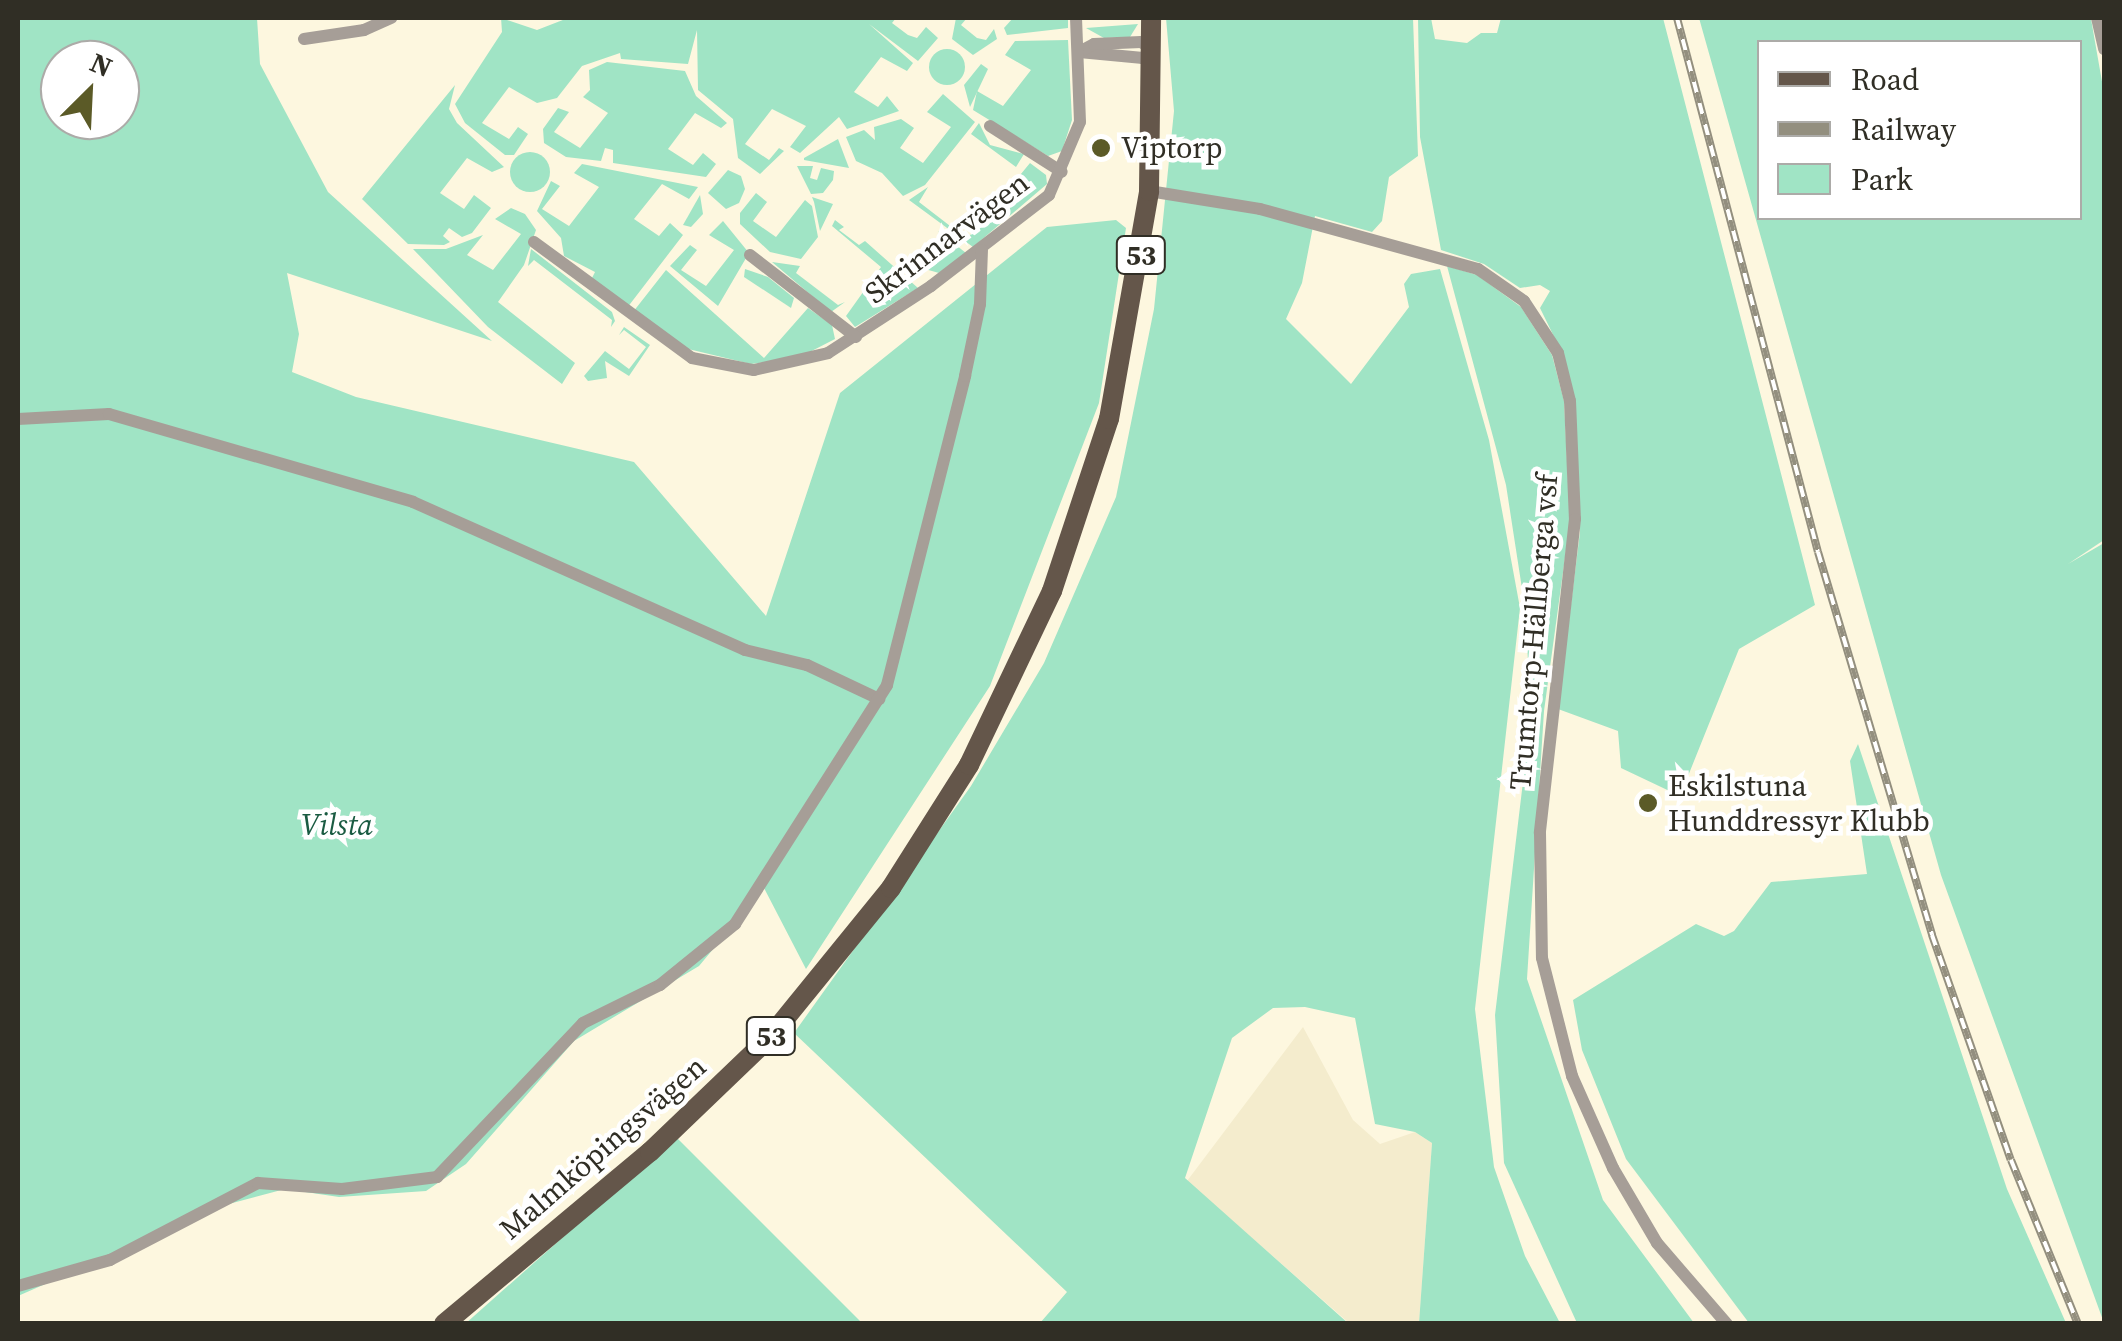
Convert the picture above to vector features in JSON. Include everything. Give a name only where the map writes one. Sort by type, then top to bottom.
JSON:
[{"type":"main road","name":"Malmköpingsvägen","points":[[444,1324],[650,1152],[759,1048],[846,948],[934,823],[1015,676],[1072,538],[1119,373],[1149,190],[1151,18]]},
{"type":"street","points":[[304,39],[364,30],[391,18]]},
{"type":"street","name":"Skrinnarvägen","points":[[534,242],[662,341],[712,365],[778,368],[856,337],[1037,208],[1062,172],[1080,122],[1076,18]]},
{"type":"street","points":[[2097,18],[2104,49]]},
{"type":"street","points":[[1078,52],[1144,58],[1152,49]]},
{"type":"street","name":"Skrinnarvägen","points":[[990,126],[1062,172]]},
{"type":"street","name":"Trumtorp-Hällberga vsf","points":[[1149,190],[1260,209],[1478,268],[1530,308],[1558,353],[1570,401],[1575,519],[1540,832],[1542,958],[1572,1076],[1613,1168],[1657,1243],[1727,1324]]},
{"type":"street","points":[[18,1286],[110,1260],[258,1183],[342,1188],[437,1177],[583,1023],[660,985],[735,924],[879,700],[894,664],[966,376],[980,304],[982,250]]},
{"type":"street","name":"Skrinnarvägen","points":[[750,255],[856,337]]},
{"type":"street","points":[[18,420],[109,414],[414,502],[745,650],[807,665],[879,700]]},
{"type":"shaded area","points":[[1303,1027],[1353,1120],[1380,1144],[1415,1132],[1432,1143],[1419,1323],[1349,1323],[1187,1181]]},
{"type":"green space","name":"Vilsta","points":[[18,18],[257,18],[260,64],[328,192],[492,341],[287,273],[299,334],[292,372],[356,397],[634,462],[766,616],[840,393],[1047,227],[1116,220],[1126,228],[1099,403],[990,686],[806,969],[764,888],[699,966],[574,1041],[466,1164],[426,1191],[339,1197],[285,1189],[225,1205],[18,1296]]},
{"type":"green space","points":[[501,18],[537,30],[568,18],[896,18],[892,23],[908,35],[917,38],[926,27],[938,38],[918,61],[869,24],[913,63],[907,71],[881,57],[854,92],[878,107],[887,96],[899,111],[847,129],[839,117],[800,153],[790,147],[806,126],[772,109],[745,144],[769,160],[779,148],[784,151],[760,174],[738,158],[733,119],[698,90],[697,30],[688,64],[621,59],[620,53],[582,66],[557,98],[537,103],[509,87],[482,123],[509,139],[518,127],[528,134],[514,155],[505,155],[465,123],[455,104],[502,32]]},
{"type":"green space","points":[[956,18],[967,18],[961,25],[977,38],[986,40],[994,29],[997,39],[973,55],[952,39]]},
{"type":"green space","points":[[1013,18],[1068,18],[1068,28],[1007,35],[1004,28]]},
{"type":"green space","points":[[1166,18],[1413,18],[1418,156],[1389,177],[1382,221],[1372,232],[1315,216],[1302,283],[1286,319],[1351,384],[1409,307],[1404,284],[1411,274],[1440,269],[1489,440],[1520,608],[1475,1009],[1494,1167],[1525,1256],[1560,1323],[1419,1323],[1432,1143],[1415,1132],[1375,1124],[1355,1018],[1305,1007],[1273,1008],[1232,1038],[1185,1178],[1349,1324],[1040,1323],[1067,1292],[794,1033],[971,786],[1044,663],[1116,497],[1154,309],[1174,111]]},
{"type":"green space","points":[[1418,18],[1431,18],[1435,39],[1467,43],[1481,33],[1497,33],[1501,18],[1663,18],[1815,605],[1739,649],[1680,796],[1621,768],[1618,731],[1558,709],[1580,532],[1574,402],[1562,353],[1540,308],[1550,291],[1540,285],[1520,288],[1484,264],[1441,250],[1420,137]]},
{"type":"green space","points":[[1699,18],[2091,19],[2104,93],[2104,540],[2068,564],[2104,543],[2104,1323],[1941,875]]},
{"type":"green space","points":[[1138,24],[1130,37],[1104,38],[1086,28]]},
{"type":"green space","points":[[1068,40],[1072,120],[1062,151],[1048,156],[973,110],[977,91],[1003,106],[1031,70],[1005,55],[1015,41]]},
{"type":"green space","points":[[947,49],[960,54],[965,67],[960,80],[947,85],[934,80],[929,67],[934,54]]},
{"type":"green space","points":[[607,62],[685,71],[696,96],[727,123],[721,128],[695,113],[668,149],[693,165],[703,153],[716,164],[706,177],[613,163],[613,150],[605,148],[601,161],[566,157],[544,143],[543,129],[558,108],[569,112],[554,132],[580,148],[608,113],[583,97],[590,90],[589,70]]},
{"type":"green space","points":[[981,64],[988,69],[970,107],[964,85]]},
{"type":"green space","points":[[455,85],[449,109],[457,123],[504,167],[492,172],[467,158],[440,193],[464,209],[474,195],[491,208],[472,233],[462,237],[449,228],[443,236],[450,242],[444,245],[408,244],[362,199]]},
{"type":"green space","points":[[943,94],[975,122],[925,185],[903,196],[882,173],[856,161],[846,137],[864,130],[875,140],[874,127],[901,119],[914,128],[900,148],[923,163],[951,127],[927,112]]},
{"type":"green space","points":[[979,123],[990,145],[1024,154],[1016,167],[971,134]]},
{"type":"green space","points":[[838,139],[849,168],[804,160],[804,158]]},
{"type":"green space","points":[[530,152],[544,158],[550,172],[544,186],[530,192],[516,186],[510,172],[516,158]]},
{"type":"green space","points":[[1030,163],[1046,175],[1047,184],[973,247],[909,200],[928,187],[919,202],[967,239]]},
{"type":"green space","points":[[582,164],[698,187],[689,199],[662,184],[634,219],[659,236],[670,223],[683,235],[627,308],[591,280],[595,272],[564,256],[561,238],[537,211],[551,181],[560,186],[542,209],[569,226],[599,187],[574,173]]},
{"type":"green space","points":[[797,166],[813,166],[810,178],[817,180],[821,168],[834,171],[833,180],[823,193],[811,194]]},
{"type":"green space","points":[[728,170],[741,176],[745,189],[739,203],[726,209],[708,193]]},
{"type":"green space","points":[[756,193],[767,202],[753,221],[776,237],[805,200],[812,206],[818,237],[801,259],[770,252],[740,224],[740,213]]},
{"type":"green space","points":[[700,195],[703,214],[691,227],[683,225]]},
{"type":"green space","points":[[812,197],[833,204],[820,231],[814,202]]},
{"type":"green space","points":[[511,208],[525,214],[536,230],[524,265],[498,302],[575,363],[562,384],[488,327],[413,249],[446,249],[483,235],[467,255],[493,270],[521,234],[495,219]]},
{"type":"green space","points":[[835,220],[844,227],[839,230],[859,245],[865,241],[918,288],[855,327],[846,316],[881,267],[832,226]]},
{"type":"green space","points":[[723,221],[749,253],[718,306],[670,266],[690,245],[697,250],[681,270],[706,286],[734,250],[709,235]]},
{"type":"green space","points":[[938,231],[966,253],[939,273],[925,269],[946,242]]},
{"type":"green space","points":[[531,249],[612,312],[615,321],[611,327],[612,320],[534,260],[528,266]]},
{"type":"green space","points":[[772,262],[800,266],[796,273],[838,305],[845,302],[831,312]]},
{"type":"green space","points":[[1447,266],[1477,275],[1521,307],[1552,355],[1564,401],[1570,521],[1544,711],[1527,979],[1603,1200],[1694,1323],[1577,1323],[1504,1163],[1495,1015],[1531,715],[1525,608],[1506,485]]},
{"type":"green space","points":[[745,269],[768,277],[794,298],[791,308],[744,277]]},
{"type":"green space","points":[[666,270],[764,358],[808,308],[832,325],[835,339],[800,357],[751,364],[684,348],[633,312]]},
{"type":"green space","points":[[624,327],[650,345],[629,376],[605,361],[607,378],[588,381],[584,376],[605,351],[629,369],[646,347],[624,330],[619,335]]},
{"type":"green space","points":[[1858,744],[2007,1189],[2066,1323],[1749,1323],[1626,1159],[1582,1050],[1573,1000],[1696,924],[1724,936],[1734,931],[1771,882],[1867,874],[1850,761]]},
{"type":"green space","points":[[676,1137],[862,1323],[465,1324]]},
{"type":"railway","points":[[1677,18],[1818,552],[1932,935],[2011,1160],[2078,1324]]},
{"type":"place","name":"Viptorp","points":[[1101,148]]},
{"type":"place","name":"Eskilstuna Hunddressyr Klubb","points":[[1648,803]]}]
